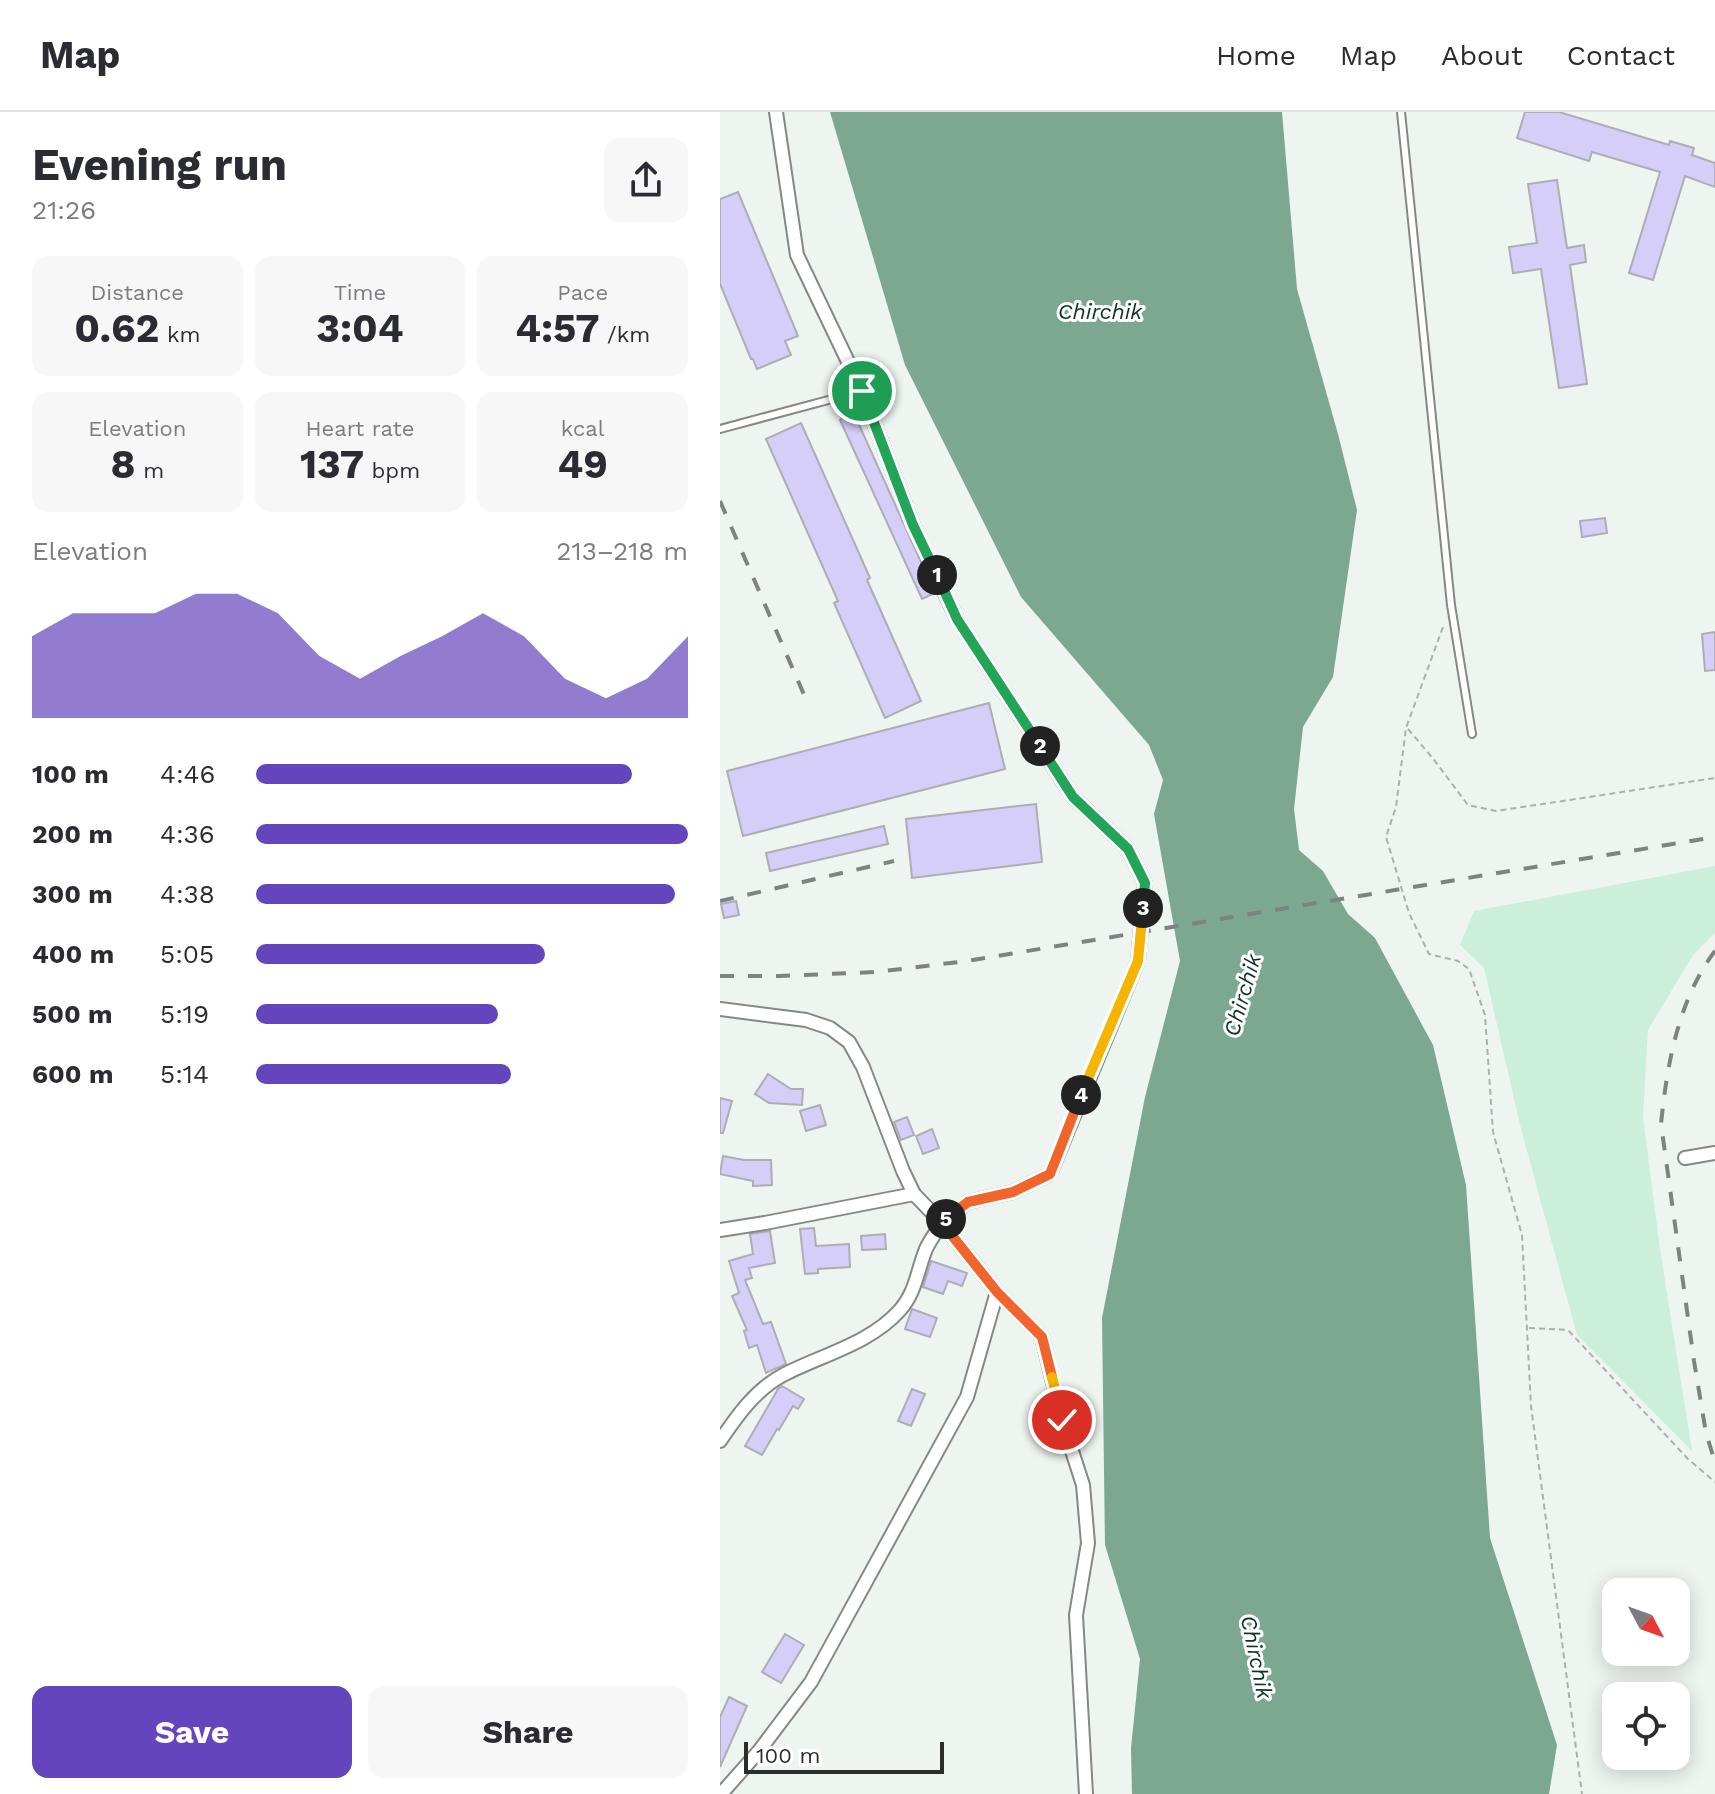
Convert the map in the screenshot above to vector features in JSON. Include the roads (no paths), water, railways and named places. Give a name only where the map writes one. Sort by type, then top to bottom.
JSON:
[{"type":"street","points":[[721,1439],[753,1397],[780,1376],[854,1342],[898,1312],[913,1294],[927,1248],[942,1223],[968,1202],[1013,1192],[1050,1174],[1138,961],[1145,883],[1128,849],[1073,797],[957,619],[913,525],[862,391],[797,255],[776,112]]},
{"type":"street","points":[[720,1009],[806,1020],[830,1028],[849,1042],[863,1067],[914,1194],[942,1223],[997,1292],[1042,1337],[1062,1420],[1083,1485],[1088,1543],[1076,1615],[1086,1794]]},
{"type":"street","points":[[1685,1158],[1715,1153]]},
{"type":"street","points":[[720,1230],[914,1194]]},
{"type":"street","points":[[721,1794],[759,1751],[811,1682],[967,1397],[997,1292]]},
{"type":"lane","points":[[1401,112],[1451,605],[1472,734]]},
{"type":"lane","points":[[720,429],[862,391]]},
{"type":"water","name":"Chirchik","points":[[830,112],[1282,112],[1297,289],[1357,510],[1333,677],[1303,727],[1294,809],[1299,850],[1323,871],[1348,914],[1375,938],[1433,1045],[1466,1185],[1490,1538],[1557,1745],[1549,1794],[1132,1794],[1131,1748],[1140,1659],[1105,1545],[1102,1318],[1145,1097],[1180,961],[1154,814],[1163,780],[1149,745],[1021,597],[905,365]]},
{"type":"railway","points":[[720,501],[805,697]]},
{"type":"railway","points":[[720,976],[876,972],[967,961],[1715,837]]},
{"type":"railway","points":[[720,901],[894,861]]},
{"type":"railway","points":[[1715,951],[1692,990],[1676,1034],[1661,1124],[1694,1361],[1706,1433],[1715,1462]]}]
